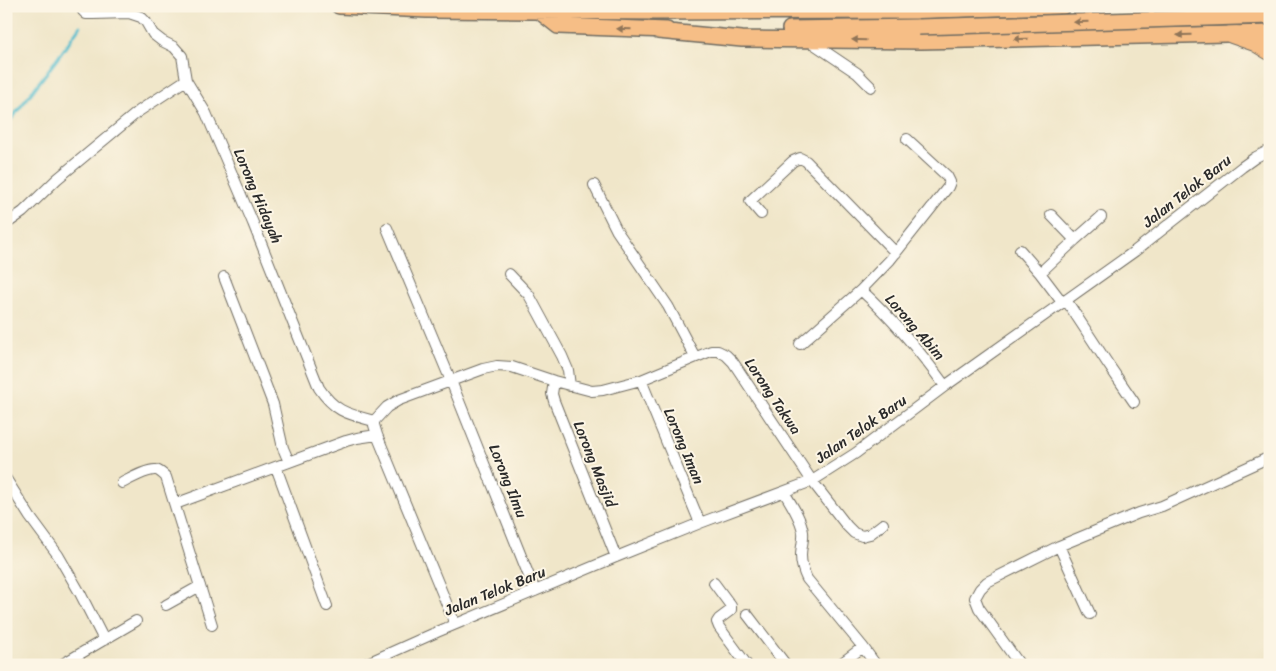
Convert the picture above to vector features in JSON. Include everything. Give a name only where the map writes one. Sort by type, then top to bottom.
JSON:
[{"type":"highway","points":[[1232,34],[1255,42],[1270,52]]},
{"type":"main road","points":[[339,6],[427,10],[655,12],[916,11],[1063,6]]},
{"type":"main road","points":[[655,12],[739,6]]},
{"type":"main road","points":[[658,30],[742,39],[921,41],[1264,33],[1264,14],[1261,6]]},
{"type":"main road","points":[[539,11],[558,26],[658,30],[918,27],[1270,16]]},
{"type":"street","name":"Lorong Hidayah","points":[[82,6],[86,14],[129,13],[141,17],[153,34],[174,47],[182,56],[186,80],[206,113],[253,223],[319,388],[327,400],[336,408],[374,421]]},
{"type":"street","points":[[806,39],[857,73],[871,87]]},
{"type":"street","points":[[6,224],[23,212],[57,179],[139,111],[186,80]]},
{"type":"street","points":[[800,344],[861,290],[896,253],[948,187],[950,182],[947,176],[907,139]]},
{"type":"street","name":"Jalan Telok Baru","points":[[363,665],[454,624],[616,557],[812,481],[856,453],[945,386],[1135,251],[1242,166],[1270,150]]},
{"type":"street","points":[[761,214],[750,201],[793,161],[800,158],[806,160],[896,253]]},
{"type":"street","points":[[454,624],[374,426],[374,421],[387,407],[399,400],[483,369],[498,366],[512,367],[570,386],[598,391],[641,380],[695,357],[668,306],[617,231],[594,185]]},
{"type":"street","points":[[1051,215],[1075,240]]},
{"type":"street","points":[[1040,273],[1101,217]]},
{"type":"street","name":"Lorong Ilmu","points":[[387,228],[535,591]]},
{"type":"street","points":[[1020,250],[1064,301],[1134,402]]},
{"type":"street","points":[[509,274],[529,295],[562,356],[568,370],[570,386]]},
{"type":"street","points":[[224,277],[273,404],[283,448],[289,462]]},
{"type":"street","name":"Lorong Abim","points":[[861,290],[885,312],[921,354],[945,386]]},
{"type":"street","name":"Lorong Takwa","points":[[695,357],[710,351],[718,351],[726,355],[733,362],[812,481]]},
{"type":"street","name":"Lorong Iman","points":[[641,380],[700,523]]},
{"type":"street","name":"Lorong Masjid","points":[[554,381],[552,394],[554,401],[616,557]]},
{"type":"street","points":[[175,504],[357,438],[378,435]]},
{"type":"street","points":[[1020,665],[979,608],[975,598],[987,582],[1059,546],[1139,513],[1162,506],[1270,457]]},
{"type":"street","points":[[276,467],[328,606]]},
{"type":"street","points":[[122,483],[147,471],[155,470],[161,472],[166,477],[212,625]]},
{"type":"street","points":[[6,479],[30,517],[58,555],[104,640]]},
{"type":"street","points":[[812,481],[847,526],[854,532],[862,536],[870,534],[883,524]]},
{"type":"street","points":[[784,492],[803,529],[802,568],[807,578],[876,665]]},
{"type":"street","points":[[1059,546],[1090,614]]},
{"type":"street","points":[[714,583],[731,606],[731,610],[718,619],[718,627],[746,665]]},
{"type":"street","points":[[166,605],[200,586]]},
{"type":"street","points":[[747,614],[786,665]]},
{"type":"street","points":[[61,665],[136,621]]},
{"type":"street","points":[[839,665],[863,647]]},
{"type":"waterway","points":[[6,126],[80,26]]}]
